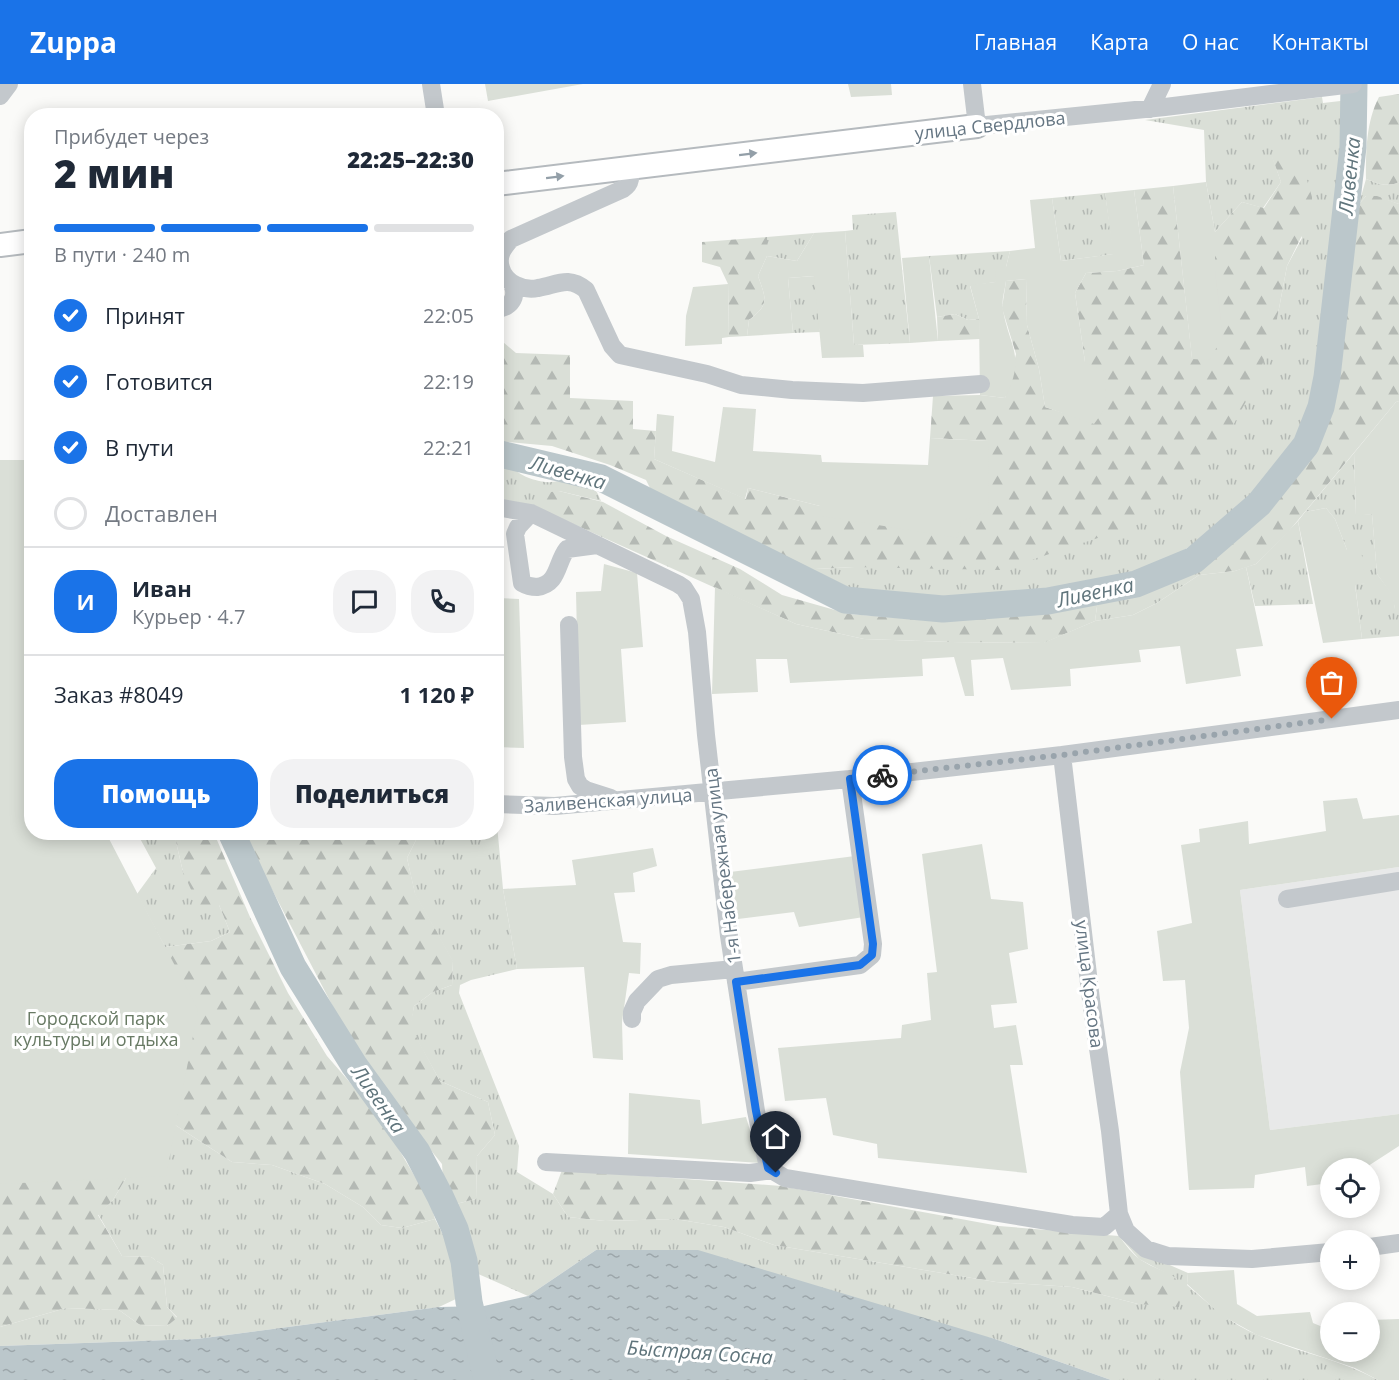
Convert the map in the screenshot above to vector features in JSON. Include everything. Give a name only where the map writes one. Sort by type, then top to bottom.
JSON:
[{"type":"main road","name":"улица Свердлова","points":[[504,183],[977,126]]},
{"type":"main road","points":[[0,245],[24,242]]},
{"type":"street","points":[[0,96],[9,84]]},
{"type":"street","points":[[431,84],[435,108]]},
{"type":"street","points":[[972,84],[977,126]]},
{"type":"street","points":[[1150,109],[1162,84]]},
{"type":"street","name":"улица Свердлова","points":[[977,126],[1150,109],[1353,84]]},
{"type":"street","points":[[504,265],[516,236],[623,189],[630,178],[627,169]]},
{"type":"street","points":[[504,271],[537,289],[557,282],[580,284],[586,290],[612,346],[620,355],[707,374],[741,385],[863,393],[981,384]]},
{"type":"street","points":[[504,274],[515,293],[512,302],[504,307]]},
{"type":"street","name":"1-я Набережная улица","points":[[504,508],[531,513],[597,544],[678,584],[692,599],[735,976],[756,1111],[768,1168]]},
{"type":"street","points":[[531,513],[518,527],[515,534],[522,583],[527,586],[545,585],[554,578],[567,549],[597,544]]},
{"type":"street","points":[[569,625],[573,757],[576,779],[580,786],[592,793],[622,801]]},
{"type":"street","name":"Заливенская улица","points":[[504,804],[555,806],[850,779],[1062,755],[1399,710]]},
{"type":"street","name":"улица Красова","points":[[1062,755],[1119,1214]]},
{"type":"street","points":[[632,1019],[632,1012],[637,1001],[658,979],[671,975],[735,976],[860,965],[872,955],[873,944],[850,779]]},
{"type":"street","points":[[1287,899],[1399,881]]},
{"type":"street","points":[[546,1162],[750,1173],[765,1171],[768,1168],[784,1178],[1072,1225],[1104,1227],[1119,1214],[1126,1231],[1134,1240],[1146,1249],[1162,1255],[1252,1259],[1320,1253]]},
{"type":"street","points":[[1380,1246],[1399,1243]]},
{"type":"shaded area","points":[[1399,867],[1399,1114],[1270,1130],[1240,890]]},
{"type":"green space","points":[[485,84],[583,84],[488,101]]},
{"type":"green space","points":[[848,84],[891,84],[892,95],[851,97]]},
{"type":"green space","points":[[1399,94],[1399,182],[1390,185],[1382,184],[1366,179],[1371,116],[1379,97]]},
{"type":"green space","points":[[1322,97],[1323,103],[1349,100],[1341,132],[1343,174],[1314,405],[1292,446],[1223,526],[1158,566],[1068,587],[984,598],[896,596],[844,589],[796,570],[854,567],[1277,319],[1287,266],[1302,238],[1272,156],[1281,182],[1263,208],[1242,202],[1215,232],[1206,182],[1204,130],[1145,120]]},
{"type":"green space","points":[[1275,145],[1304,170],[1312,197],[1312,215],[1287,266],[1277,319],[1257,381],[1223,444],[1192,478],[1116,532],[1001,570],[854,567],[796,570],[655,498],[646,480],[610,465],[552,446],[504,442],[504,343],[516,353],[570,355],[570,398],[633,401],[633,429],[656,431],[654,459],[746,499],[748,488],[820,506],[961,521],[988,441],[930,438],[933,396],[980,395],[1005,398],[1016,354],[1002,308],[1006,281],[1026,279],[1027,325],[1039,369],[1045,407],[1064,413],[1085,362],[1075,293],[1086,273],[1117,271],[1144,265],[1134,190],[1173,186],[1192,358],[1215,271],[1215,232],[1242,202],[1264,208],[1281,182],[1272,156]]},
{"type":"green space","points":[[1366,179],[1386,185],[1399,182],[1399,204],[1366,196],[1359,204]]},
{"type":"green space","points":[[1206,182],[1215,232],[1215,271],[1223,337],[1209,360],[1192,359],[1173,186]]},
{"type":"green space","points":[[1134,190],[1144,265],[1117,271],[1086,273],[1075,293],[1085,362],[1106,371],[1105,409],[1094,424],[1045,407],[1039,369],[1027,325],[1026,279],[1006,281],[1003,299],[1003,310],[1015,362],[1011,384],[1005,398],[980,395],[979,319],[970,285],[995,282],[996,269],[1006,267],[1010,251],[1035,248],[1030,200],[1052,198],[1061,261],[1113,254],[1105,193]]},
{"type":"green space","points":[[1105,193],[1114,254],[1061,261],[1052,198]]},
{"type":"green space","points":[[1366,196],[1377,196],[1399,204],[1399,401],[1289,531],[1256,564],[1235,571],[1199,575],[1194,569],[1248,530],[1313,448],[1332,402],[1359,204]]},
{"type":"green space","points":[[896,212],[910,343],[854,345],[845,231],[853,230],[852,215]]},
{"type":"green space","points":[[845,231],[854,345],[863,345],[864,357],[822,358],[814,276],[788,278],[793,333],[747,336],[749,320],[760,310],[764,301],[758,276],[767,256],[797,261],[814,233]]},
{"type":"green space","points":[[814,233],[797,261],[767,256],[767,237]]},
{"type":"green space","points":[[767,237],[767,256],[758,276],[764,296],[763,305],[749,320],[747,336],[729,337],[728,284],[720,267],[702,262],[702,242]]},
{"type":"green space","points":[[1010,251],[1006,267],[995,282],[970,286],[979,319],[968,320],[955,314],[937,317],[929,256]]},
{"type":"green space","points":[[929,256],[938,341],[910,343],[902,258]]},
{"type":"green space","points":[[815,276],[820,332],[793,333],[788,278]]},
{"type":"green space","points":[[728,284],[729,337],[722,338],[722,344],[685,346],[686,316],[693,287]]},
{"type":"green space","points":[[955,314],[968,320],[979,319],[980,339],[938,341],[937,317]]},
{"type":"green space","points":[[1399,401],[1399,609],[1395,609],[1392,595],[1377,574],[1372,514],[1356,516],[1354,453]]},
{"type":"green space","points":[[723,407],[756,409],[753,451],[821,455],[822,462],[928,465],[930,438],[988,441],[989,511],[961,521],[958,538],[822,516],[820,506],[748,488],[745,499],[654,459],[657,414],[674,416],[672,451],[715,462]]},
{"type":"green space","points":[[1354,453],[1356,515],[1372,514],[1377,574],[1393,595],[1395,609],[1399,609],[1399,636],[1362,639],[1355,584],[1365,583],[1347,550],[1335,519],[1326,508],[1305,512]]},
{"type":"green space","name":"Городской парк культуры и отдыха","points":[[0,460],[24,460],[24,840],[110,840],[198,1010],[166,1176],[0,1184]]},
{"type":"green space","points":[[504,462],[524,476],[540,481],[575,479],[587,482],[597,492],[601,501],[559,491],[542,510],[504,507]]},
{"type":"green space","points":[[559,491],[603,502],[666,536],[740,569],[782,595],[849,614],[925,620],[1047,610],[1098,599],[1095,621],[1044,643],[864,639],[796,624],[542,510],[543,493]]},
{"type":"green space","points":[[1326,508],[1335,519],[1347,550],[1361,550],[1366,583],[1355,585],[1362,639],[1323,643],[1298,521],[1305,512]]},
{"type":"green space","points":[[1298,521],[1313,604],[1255,606],[1246,567],[1256,564]]},
{"type":"green space","points":[[604,564],[637,573],[643,647],[621,649],[626,722],[579,725],[576,592],[601,591]]},
{"type":"green space","points":[[1246,567],[1263,646],[1236,649],[1241,676],[1186,684],[1180,646],[1139,650],[1141,662],[1070,669],[1071,686],[1011,690],[1003,658],[971,660],[974,696],[965,696],[954,657],[922,659],[923,676],[790,683],[787,659],[756,659],[758,692],[712,694],[715,587],[796,624],[864,639],[1043,643],[1095,621],[1133,615],[1157,603],[1199,575],[1235,571]]},
{"type":"green space","points":[[1194,569],[1199,575],[1157,603],[1133,615],[1095,621],[1098,599],[1144,590]]},
{"type":"green space","points":[[504,598],[519,599],[524,748],[504,747]]},
{"type":"green space","points":[[1357,798],[1363,819],[1399,815],[1399,867],[1240,890],[1270,1130],[1399,1114],[1399,1146],[1380,1158],[1320,1158],[1320,1184],[1307,1186],[1305,1167],[1255,1175],[1254,1188],[1189,1190],[1180,1072],[1189,1028],[1185,980],[1163,981],[1157,931],[1192,923],[1181,845],[1200,842],[1199,829],[1248,821],[1249,844],[1326,831],[1323,801]]},
{"type":"green space","points":[[141,840],[176,840],[183,872],[219,905],[230,932],[211,941],[165,947],[137,894],[156,868]]},
{"type":"green space","points":[[176,840],[217,840],[250,917],[288,993],[327,1056],[379,1116],[430,1202],[435,1219],[402,1228],[381,1225],[363,1207],[325,1184],[272,1165],[232,1162],[169,1121],[165,947],[211,941],[230,932],[219,905],[199,907],[183,872]]},
{"type":"green space","points":[[248,840],[416,840],[407,858],[415,893],[453,961],[452,985],[433,992],[414,1006],[411,1027],[440,1081],[488,1102],[495,1135],[477,1156],[476,1199],[456,1204],[443,1179],[442,1164],[391,1101],[342,1024]]},
{"type":"green space","points":[[416,840],[498,840],[503,889],[517,969],[471,980],[460,985],[459,993],[519,1146],[517,1172],[553,1194],[568,1217],[605,1221],[675,1219],[724,1227],[774,1245],[996,1282],[1072,1287],[1138,1304],[1177,1279],[1139,1259],[1119,1236],[1140,1252],[1188,1273],[1187,1285],[1238,1325],[1273,1341],[1320,1356],[1320,1362],[1337,1362],[1378,1380],[1111,1380],[995,1339],[596,1250],[528,1296],[476,1273],[456,1204],[476,1199],[477,1156],[495,1135],[488,1102],[440,1081],[410,1027],[414,1006],[433,992],[452,985],[453,962],[415,894],[407,858]]},
{"type":"green space","points":[[982,844],[991,899],[1023,902],[1028,949],[1009,953],[1017,1003],[991,1005],[994,1028],[1016,1025],[1023,1065],[1010,1065],[1027,1173],[878,1158],[877,1144],[833,1135],[826,1098],[785,1101],[778,1048],[901,1038],[902,1025],[931,1020],[927,973],[937,972],[922,854]]},
{"type":"green space","points":[[653,848],[657,866],[633,873],[635,892],[614,893],[623,942],[641,943],[640,974],[629,973],[622,1022],[623,1060],[593,1058],[584,967],[517,969],[503,889],[576,885],[572,860]]},
{"type":"green space","points":[[855,856],[864,917],[799,927],[794,912],[738,919],[730,872]]},
{"type":"green space","points":[[629,1093],[700,1100],[702,1124],[746,1117],[760,1163],[628,1154]]},
{"type":"green space","points":[[169,1121],[232,1162],[272,1165],[325,1184],[363,1207],[381,1225],[402,1228],[435,1219],[456,1260],[458,1298],[439,1307],[197,1339],[0,1346],[0,1327],[66,1308],[119,1310],[140,1325],[167,1326],[177,1317],[167,1307],[163,1265],[151,1257],[122,1256],[98,1214],[113,1200],[129,1173]]},
{"type":"green space","points":[[0,1163],[129,1173],[113,1200],[98,1215],[122,1256],[151,1257],[163,1265],[167,1307],[177,1318],[167,1326],[140,1325],[119,1310],[66,1308],[0,1327]]},
{"type":"green space","points":[[562,1170],[781,1186],[999,1226],[1119,1236],[1138,1258],[1177,1280],[1180,1286],[1179,1307],[1138,1304],[1072,1287],[996,1282],[774,1245],[724,1227],[675,1219],[605,1221],[568,1217],[553,1194]]},
{"type":"green space","points":[[1234,1270],[1237,1304],[1257,1316],[1310,1312],[1313,1323],[1320,1326],[1320,1356],[1257,1335],[1221,1315],[1187,1284],[1188,1273]]},
{"type":"green space","points":[[1399,1319],[1399,1380],[1378,1380],[1337,1362],[1380,1362],[1380,1320]]},
{"type":"water","name":"Быстрая Сосна","points":[[596,1250],[698,1250],[995,1339],[1111,1380],[0,1380],[0,1346],[197,1339],[439,1307],[484,1306],[528,1296]]},
{"type":"waterway","name":"Ливенка","points":[[504,455],[601,478],[845,600],[943,609],[1048,601],[1136,584],[1194,560],[1259,504],[1306,445],[1321,407],[1327,377],[1353,147],[1354,84]]},
{"type":"waterway","name":"Ливенка","points":[[235,840],[293,967],[354,1065],[417,1152],[440,1196],[455,1229],[464,1261],[469,1302],[487,1380]]},
{"type":"way so far","points":[[882,775],[1062,755],[1332,719]]},
{"type":"route","points":[[776,1173],[768,1168],[756,1111],[736,982],[860,965],[872,955],[874,950],[850,779],[882,775]]}]
